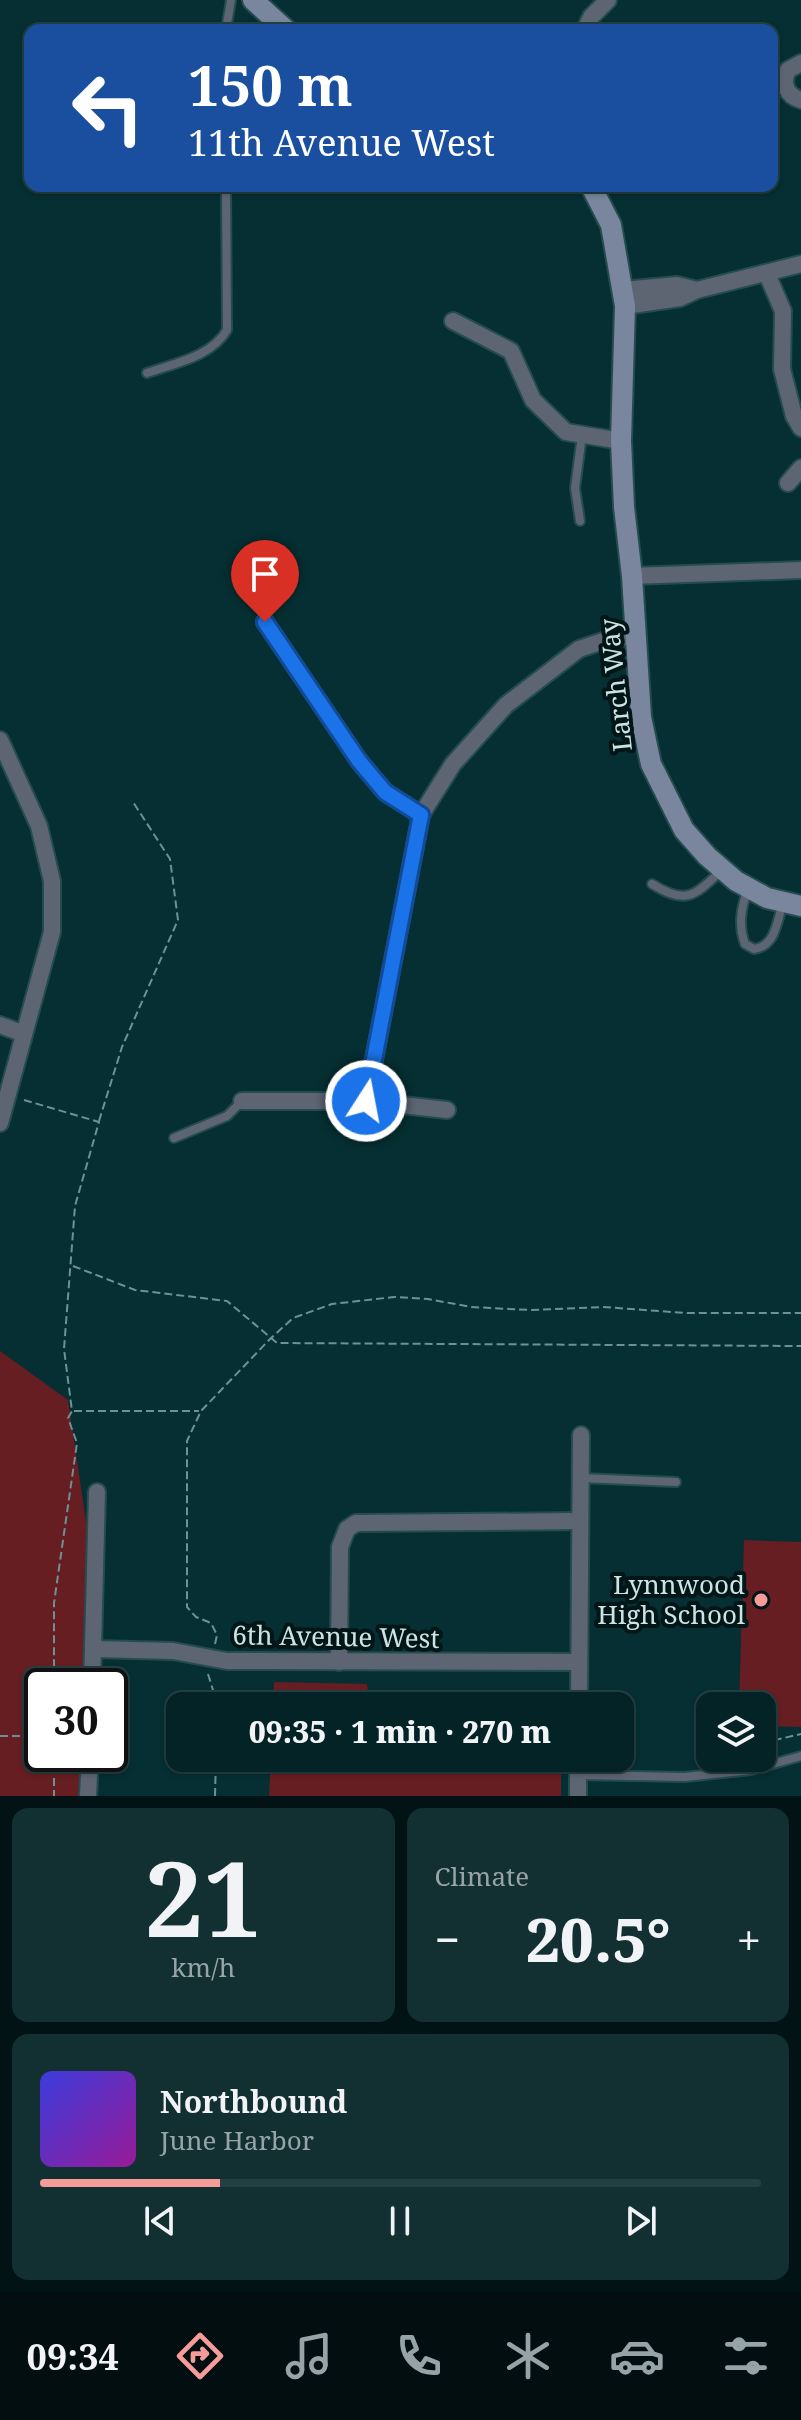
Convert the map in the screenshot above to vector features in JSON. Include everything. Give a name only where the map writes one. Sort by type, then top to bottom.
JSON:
[{"type":"main road","points":[[253,0],[279,24]]},
{"type":"main road","name":"Larch Way","points":[[594,192],[611,225],[624,298],[621,441],[624,507],[632,576],[641,717],[651,764],[684,830],[707,856],[767,898],[792,904]]},
{"type":"street","points":[[588,24],[608,0]]},
{"type":"street","points":[[801,63],[788,70],[778,84],[801,100]]},
{"type":"street","points":[[624,298],[680,298],[697,290],[801,264]]},
{"type":"street","points":[[767,274],[783,311],[782,369],[794,416],[801,428]]},
{"type":"street","points":[[453,321],[511,351],[533,400],[566,432],[621,441]]},
{"type":"street","points":[[788,483],[801,468]]},
{"type":"street","points":[[632,576],[798,573]]},
{"type":"street","points":[[265,622],[359,761],[385,792],[421,815]]},
{"type":"street","points":[[366,1101],[421,815],[453,764],[506,705],[579,649],[636,635]]},
{"type":"street","points":[[0,740],[39,826],[52,881],[52,932],[0,1123]]},
{"type":"street","points":[[0,1025],[24,1034]]},
{"type":"street","points":[[242,1101],[366,1101],[447,1110]]},
{"type":"street","points":[[579,1692],[581,1435]]},
{"type":"street","points":[[93,1668],[97,1492]]},
{"type":"street","points":[[339,1662],[340,1547],[347,1529],[356,1523],[580,1521]]},
{"type":"street","name":"6th Avenue West","points":[[94,1649],[173,1651],[227,1661],[579,1662]]},
{"type":"street","points":[[88,1796],[89,1772]]},
{"type":"street","points":[[578,1772],[578,1796]]},
{"type":"lane","points":[[226,24],[227,7],[231,0]]},
{"type":"lane","points":[[147,373],[203,353],[220,342],[227,330],[226,192]]},
{"type":"lane","points":[[580,521],[575,488],[582,435]]},
{"type":"lane","points":[[652,884],[677,897],[686,897],[695,894],[723,870]]},
{"type":"lane","points":[[748,887],[740,917],[743,940],[749,947],[759,949],[770,941],[792,904]]},
{"type":"lane","points":[[174,1138],[227,1116],[242,1101]]},
{"type":"lane","points":[[580,1478],[676,1482]]},
{"type":"lane","points":[[634,1772],[685,1777],[751,1770],[801,1756]]},
{"type":"path","points":[[54,1668],[54,1603],[77,1443],[68,1418],[72,1411],[64,1349],[75,1206],[122,1047],[178,920],[170,859],[133,802]]},
{"type":"path","points":[[8,1095],[99,1122]]},
{"type":"path","points":[[73,1266],[135,1290],[227,1301],[277,1343],[801,1346]]},
{"type":"path","points":[[214,1692],[208,1674],[217,1635],[211,1623],[196,1617],[187,1607],[187,1441],[201,1411],[293,1318],[332,1304],[394,1297],[471,1307],[530,1310],[603,1307],[686,1313],[801,1313]]},
{"type":"path","points":[[72,1411],[201,1411]]},
{"type":"path","points":[[776,1740],[801,1734]]},
{"type":"path","points":[[0,1736],[24,1736]]},
{"type":"path","points":[[54,1772],[54,1796]]},
{"type":"path","points":[[215,1796],[216,1772]]},
{"type":"shaded area","points":[[0,1351],[68,1400],[94,1575],[92,1668],[24,1668],[24,1772],[89,1772],[88,1796],[0,1796]]},
{"type":"shaded area","points":[[744,1540],[801,1542],[801,1727],[776,1726],[776,1692],[739,1692]]},
{"type":"shaded area","points":[[274,1682],[367,1684],[368,1692],[274,1692]]},
{"type":"shaded area","points":[[270,1772],[561,1772],[561,1796],[269,1796]]},
{"type":"place","name":"Lynnwood High School","points":[[761,1600]]},
{"type":"route","points":[[265,622],[359,761],[385,792],[421,815],[366,1101]]}]
